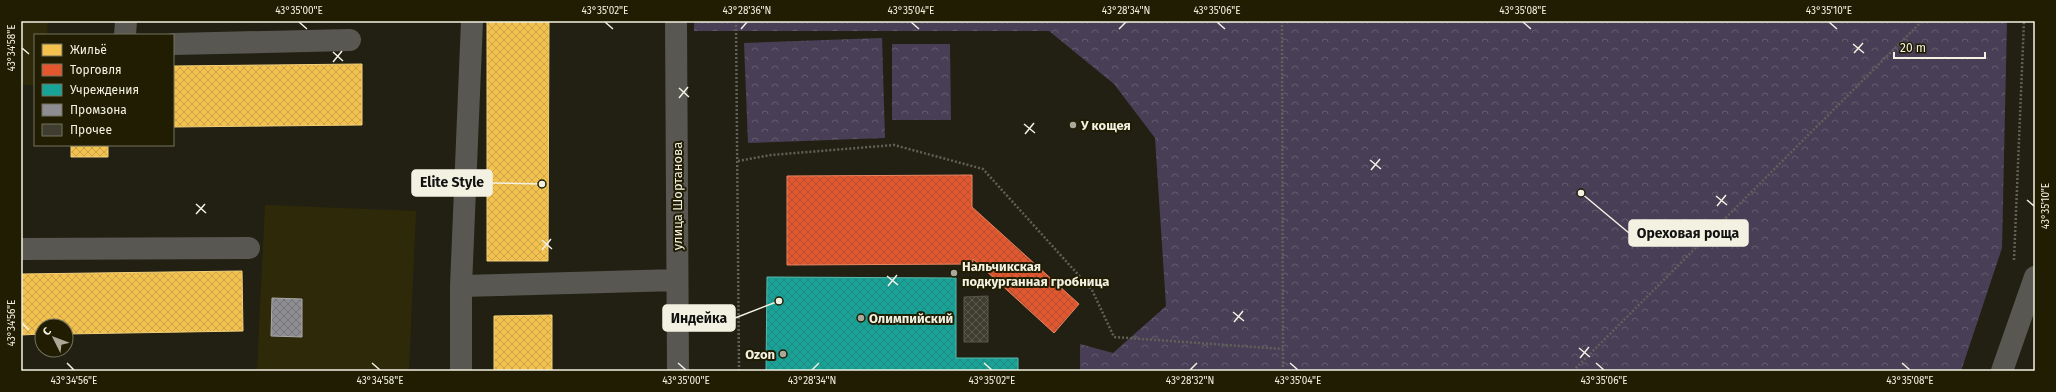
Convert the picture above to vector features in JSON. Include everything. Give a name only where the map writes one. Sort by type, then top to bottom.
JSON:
[{"type":"street","points":[[125,34],[126,21]]},
{"type":"street","points":[[461,371],[461,286],[472,21]]},
{"type":"street","name":"улица Шортанова","points":[[676,21],[678,371]]},
{"type":"street","points":[[174,44],[350,40]]},
{"type":"street","points":[[21,249],[249,248]]},
{"type":"street","points":[[2002,371],[2035,277]]},
{"type":"street","points":[[461,286],[677,280]]},
{"type":"path","points":[[736,21],[739,371]]},
{"type":"path","points":[[1282,21],[1283,371]]},
{"type":"path","points":[[1573,371],[1922,21]]},
{"type":"path","points":[[2011,268],[2014,260],[2024,21]]},
{"type":"path","points":[[738,161],[771,155],[894,145],[983,169],[1092,290],[1114,337],[1283,348]]},
{"type":"shaded area","points":[[21,21],[48,21],[47,34],[34,34],[34,85],[21,85]]},
{"type":"shaded area","points":[[265,205],[416,211],[409,371],[257,371]]},
{"type":"green space","points":[[694,21],[2007,21],[2002,248],[1961,371],[1080,371],[1080,344],[1113,353],[1166,306],[1155,138],[1114,84],[1049,31],[694,31]]},
{"type":"green space","points":[[882,38],[885,138],[748,143],[744,43]]},
{"type":"green space","points":[[892,44],[950,44],[951,120],[892,120]]},
{"type":"building: Жильё","points":[[487,21],[549,21],[548,261],[487,261]]},
{"type":"building: Жильё","points":[[362,64],[362,125],[174,127],[174,66]]},
{"type":"building: Жильё","points":[[71,146],[108,146],[108,157],[71,157]]},
{"type":"building: Жильё","points":[[242,271],[243,331],[74,334],[74,318],[34,318],[34,334],[21,335],[21,274]]},
{"type":"building: Жильё","points":[[552,315],[552,371],[494,371],[494,316]]},
{"type":"building: Торговля","points":[[972,175],[972,207],[1079,304],[1054,333],[973,259],[973,264],[787,265],[787,176]]},
{"type":"building: Учреждения","name":"Олимпийский","points":[[767,277],[956,278],[956,358],[1018,358],[1018,371],[766,371]]},
{"type":"building: Промзона","points":[[272,298],[302,299],[302,337],[271,336]]},
{"type":"building: Прочее","points":[[988,296],[988,342],[964,342],[964,297]]},
{"type":"place","name":"У кощея","points":[[1073,125]]},
{"type":"place","name":"Elite Style","points":[[542,184]]},
{"type":"place","name":"Ореховая роща","points":[[1581,193]]},
{"type":"place","name":"Нальчикская подкурганная гробница","points":[[954,273]]},
{"type":"place","name":"Индейка","points":[[779,301]]},
{"type":"place","name":"Олимпийский","points":[[861,318]]},
{"type":"place","name":"Ozon","points":[[783,354]]}]
